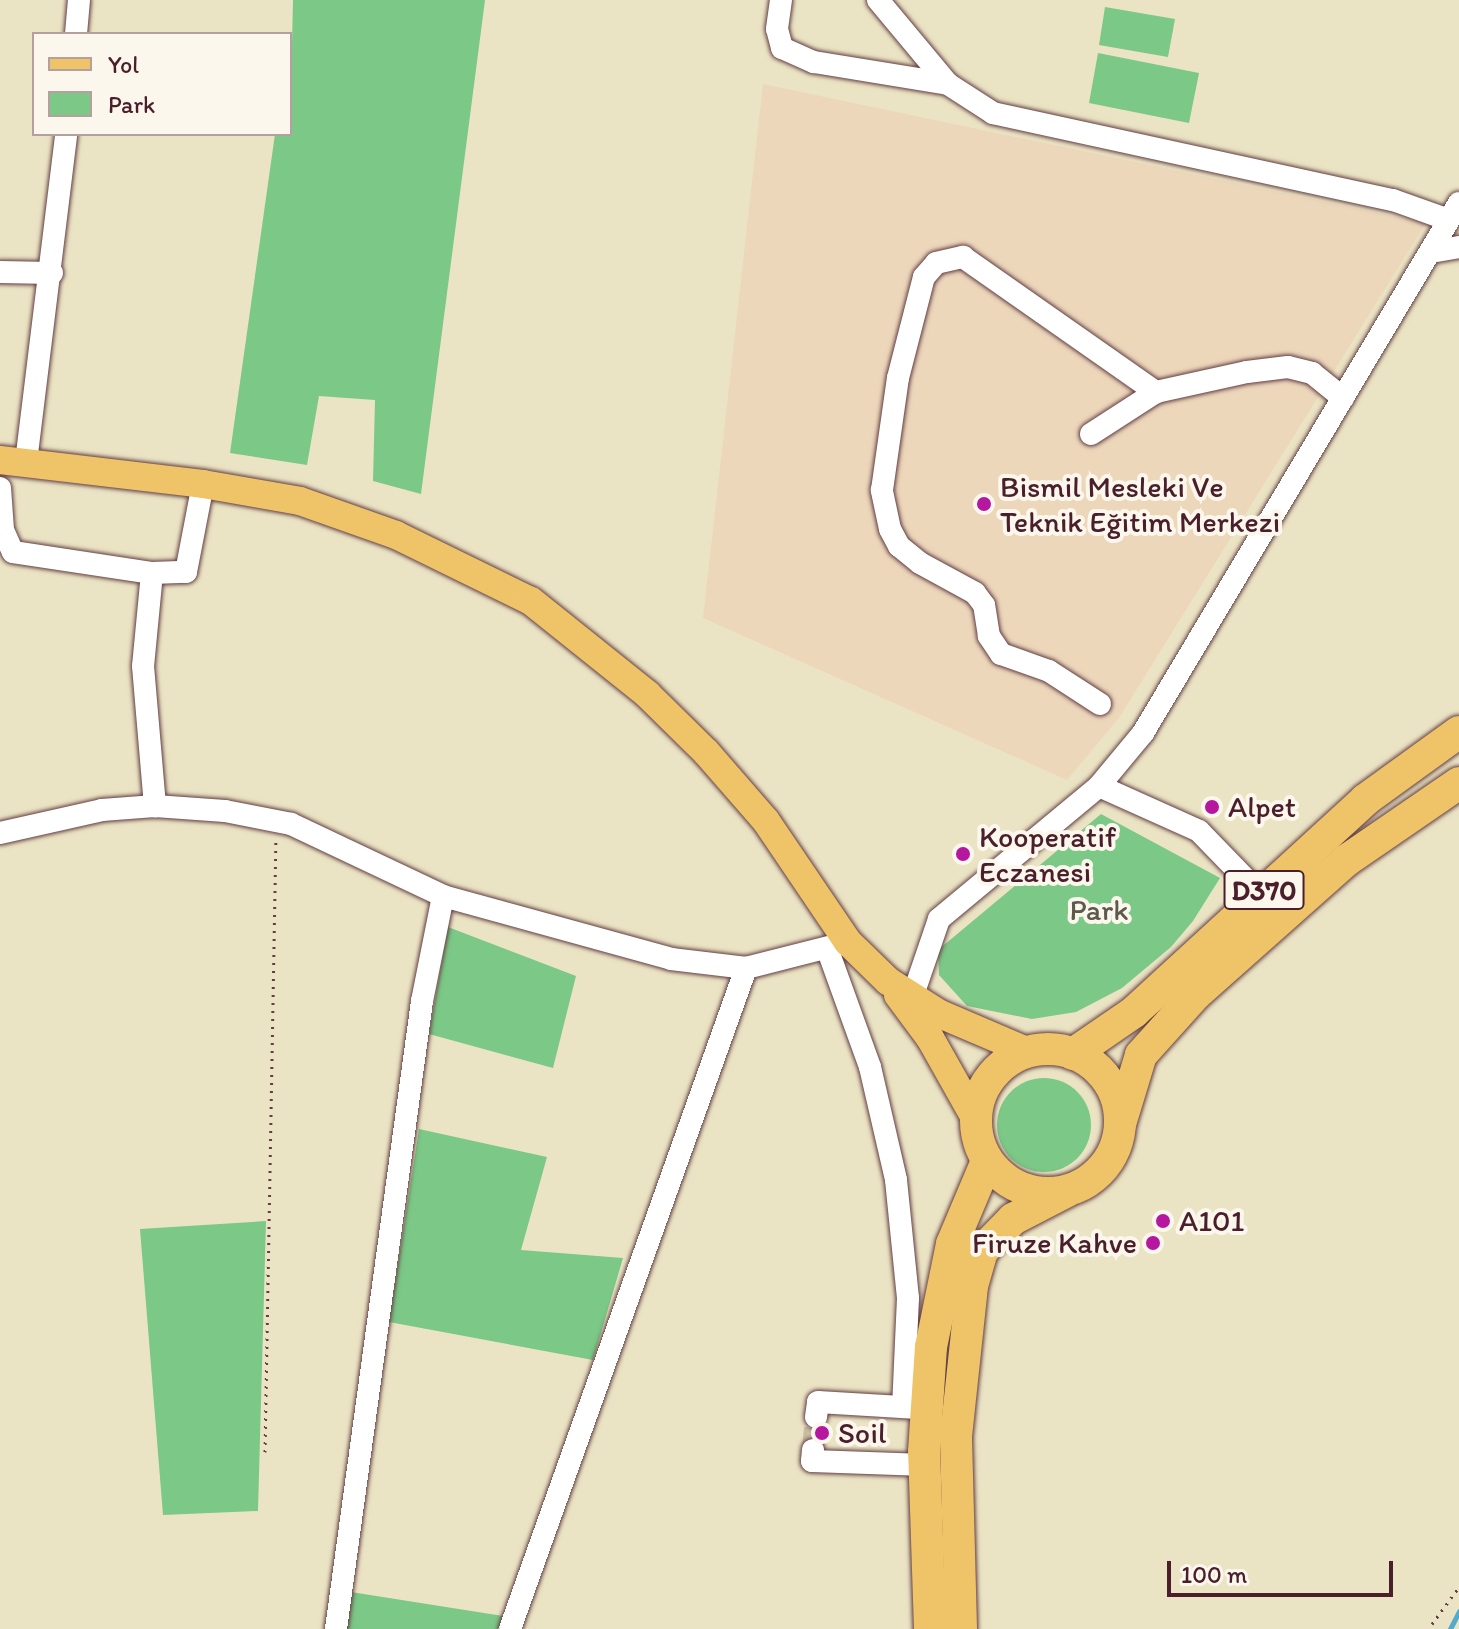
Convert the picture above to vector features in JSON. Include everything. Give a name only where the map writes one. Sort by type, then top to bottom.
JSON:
[{"type":"highway","name":"D370","points":[[1073,1054],[1134,1012],[1365,800],[1459,732]]},
{"type":"highway","name":"D370","points":[[1120,1124],[1141,1055],[1196,994],[1347,860],[1459,783]]},
{"type":"highway","points":[[961,1629],[956,1436],[972,1286],[982,1251],[1013,1219],[1067,1191],[1105,1166],[1120,1124],[1108,1081],[1073,1054],[1029,1052],[991,1076],[975,1118],[987,1161],[1023,1189],[1067,1191]]},
{"type":"highway","points":[[930,1629],[925,1465],[915,1408],[952,1244],[987,1161]]},
{"type":"main road","points":[[13,461],[203,484],[300,501],[396,535],[531,601],[647,694],[706,752],[766,821],[838,945],[940,1014],[1029,1052]]},
{"type":"main road","points":[[888,981],[930,1038],[975,1118]]},
{"type":"street","points":[[76,32],[79,0]]},
{"type":"street","points":[[781,0],[777,29],[782,48],[814,62],[948,84]]},
{"type":"street","points":[[878,0],[948,84],[993,113],[1454,212],[1143,733],[1099,786],[939,919],[913,995],[930,1038]]},
{"type":"street","points":[[13,461],[52,273],[66,136]]},
{"type":"street","points":[[1431,252],[1459,247]]},
{"type":"street","points":[[1100,704],[1049,671],[1001,654],[994,647],[984,605],[975,593],[920,563],[899,546],[890,529],[882,490],[911,314],[924,277],[936,263],[963,257],[1156,392]]},
{"type":"street","points":[[0,272],[52,273]]},
{"type":"street","points":[[1091,434],[1156,392],[1288,367],[1312,373],[1343,398]]},
{"type":"street","points":[[0,488],[3,530],[13,552],[152,573],[186,572],[203,484]]},
{"type":"street","points":[[152,573],[143,666],[155,806]]},
{"type":"street","points":[[1099,786],[1199,831],[1260,894]]},
{"type":"street","points":[[0,833],[46,819],[155,806],[277,822],[443,896],[671,959],[746,968],[838,945],[896,1180],[915,1408],[818,1402],[816,1417]]},
{"type":"street","points":[[336,1629],[422,1001],[443,896]]},
{"type":"street","points":[[510,1629],[746,968]]},
{"type":"street","points":[[813,1450],[812,1461],[925,1465]]},
{"type":"path","points":[[265,1452],[277,822]]},
{"type":"path","points":[[1432,1624],[1459,1587]]},
{"type":"shaded area","name":"Bismil Mesleki Ve Teknik Eğitim Merkezi","points":[[763,84],[1426,223],[1119,718],[1067,780],[703,618]]},
{"type":"green space","points":[[293,0],[485,0],[421,494],[373,481],[375,400],[319,396],[307,465],[230,453],[275,136],[292,136]]},
{"type":"green space","points":[[1105,7],[1175,19],[1168,57],[1099,45]]},
{"type":"green space","points":[[1098,53],[1199,73],[1189,123],[1089,103]]},
{"type":"green space","name":"Park","points":[[1101,814],[1220,878],[1193,921],[1171,947],[1122,988],[1076,1012],[1032,1019],[967,1006],[939,975],[938,950]]},
{"type":"green space","points":[[448,927],[576,976],[553,1068],[429,1034]]},
{"type":"green space","points":[[1044,1078],[1062,1081],[1077,1092],[1088,1107],[1091,1125],[1088,1143],[1077,1158],[1062,1169],[1044,1172],[1026,1169],[1011,1158],[1000,1143],[997,1125],[1000,1107],[1011,1092],[1026,1081]]},
{"type":"green space","points":[[419,1129],[547,1157],[521,1250],[623,1258],[593,1360],[389,1322]]},
{"type":"green space","points":[[266,1221],[258,1511],[163,1515],[140,1229]]},
{"type":"green space","points":[[351,1592],[503,1616],[499,1629],[344,1629]]},
{"type":"waterway","points":[[1450,1629],[1459,1611]]},
{"type":"tunnel","points":[[813,1450],[816,1417]]},
{"type":"place","name":"Bismil Mesleki Ve Teknik Eğitim Merkezi","points":[[984,504]]},
{"type":"place","name":"Alpet","points":[[1212,807]]},
{"type":"place","name":"Kooperatif Eczanesi","points":[[963,854]]},
{"type":"place","name":"A101","points":[[1163,1221]]},
{"type":"place","name":"Firuze Kahve","points":[[1153,1243]]},
{"type":"place","name":"Soil","points":[[822,1433]]}]
